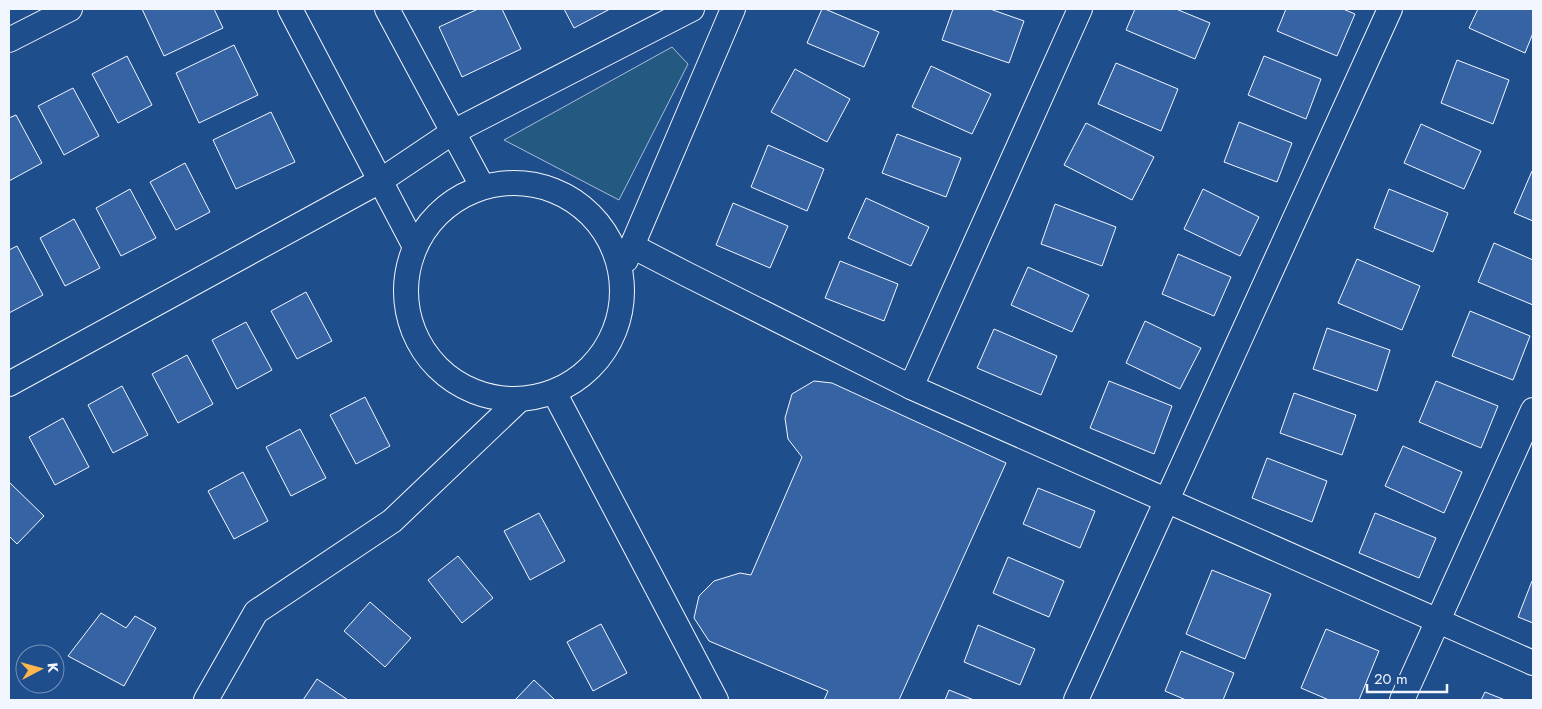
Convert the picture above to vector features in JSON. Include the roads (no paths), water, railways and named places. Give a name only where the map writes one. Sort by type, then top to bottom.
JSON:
[{"type":"street","points":[[9,40],[70,9]]},
{"type":"street","points":[[290,9],[414,245]]},
{"type":"street","points":[[387,9],[482,186]]},
{"type":"street","points":[[9,384],[380,181],[453,132],[692,9]]},
{"type":"street","points":[[621,272],[733,9]]},
{"type":"street","points":[[911,387],[1080,9]]},
{"type":"street","points":[[1076,700],[1390,9]]},
{"type":"street","points":[[518,181],[554,189],[586,208],[609,237],[621,272],[621,309],[609,344],[586,372],[554,392],[518,400],[482,395],[474,391],[449,378],[424,352],[408,318],[405,281],[414,245],[442,208],[482,186],[518,181]]},
{"type":"street","points":[[632,246],[911,387],[1533,663]]},
{"type":"street","points":[[554,392],[710,698]]},
{"type":"street","points":[[206,700],[256,612],[392,521],[518,400]]},
{"type":"street","points":[[1402,700],[1533,410]]}]
